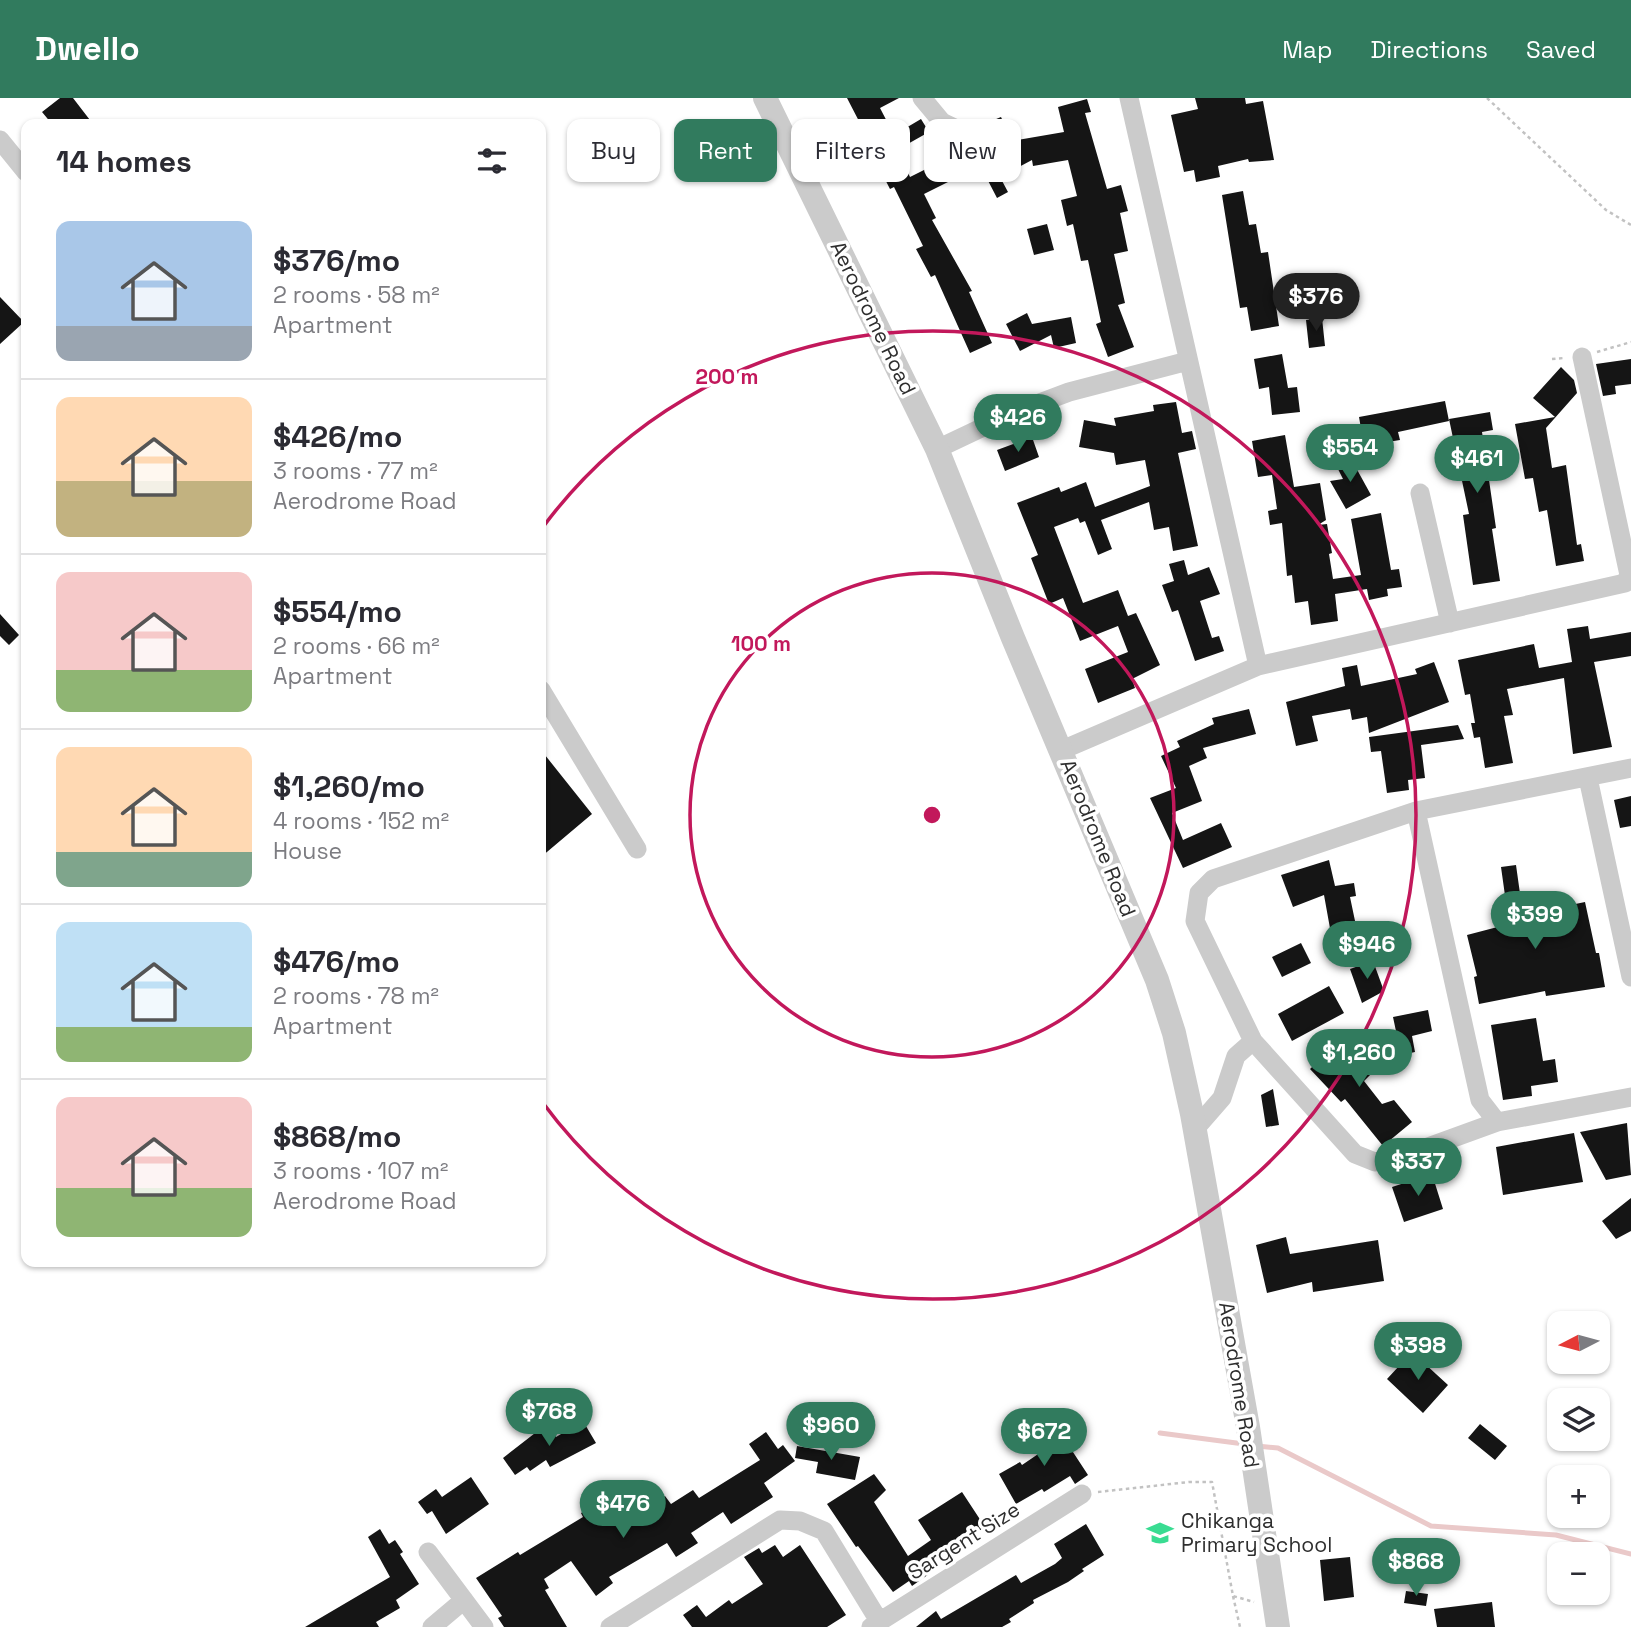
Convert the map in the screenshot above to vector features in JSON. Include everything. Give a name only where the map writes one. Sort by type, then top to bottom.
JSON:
[{"type":"street","name":"Aerodrome Road","points":[[765,98],[937,449],[1013,638],[1157,980],[1174,1033],[1195,1129],[1248,1427],[1276,1618]]},
{"type":"street","points":[[922,98],[940,119]]},
{"type":"street","points":[[1129,98],[1258,666]]},
{"type":"street","points":[[0,140],[21,166]]},
{"type":"street","points":[[1062,750],[1258,666],[1625,583],[1629,575],[1582,356]]},
{"type":"street","points":[[937,449],[1013,412],[1069,392],[1188,360]]},
{"type":"street","points":[[1420,494],[1450,623]]},
{"type":"street","points":[[546,698],[637,849]]},
{"type":"street","points":[[1631,768],[1416,811],[1213,879],[1199,893],[1195,921],[1253,1041],[1355,1154],[1376,1162],[1398,1158],[1497,1122],[1631,1097]]},
{"type":"street","points":[[1588,778],[1631,977]]},
{"type":"street","points":[[1416,811],[1480,1100],[1497,1122]]},
{"type":"street","points":[[1195,1129],[1222,1098],[1236,1056],[1253,1041]]},
{"type":"street","name":"Sargent Size","points":[[875,1624],[1082,1494]]},
{"type":"street","points":[[610,1627],[780,1520],[800,1521],[824,1531],[875,1624]]},
{"type":"street","points":[[428,1552],[484,1627]]},
{"type":"street","points":[[432,1627],[464,1600]]},
{"type":"path","points":[[1487,98],[1606,210],[1631,225]]},
{"type":"path","points":[[1082,1494],[1189,1482],[1212,1482],[1240,1627]]},
{"type":"path","points":[[1233,1596],[1276,1618]]},
{"type":"building","points":[[60,98],[73,98],[89,119],[48,119],[42,112]]},
{"type":"building","points":[[847,98],[899,98],[880,108],[886,119],[858,119]]},
{"type":"building","points":[[1195,98],[1245,98],[1246,104],[1263,101],[1274,160],[1249,162],[1248,159],[1218,166],[1220,177],[1196,182],[1194,170],[1184,172],[1171,115],[1198,109]]},
{"type":"building","points":[[1087,99],[1091,112],[1085,113],[1107,189],[1121,185],[1128,211],[1120,213],[1128,251],[1114,254],[1125,303],[1118,305],[1134,347],[1108,357],[1096,324],[1101,322],[1088,260],[1081,261],[1073,224],[1067,226],[1061,200],[1077,196],[1068,160],[1033,166],[1032,160],[1021,166],[1021,139],[1064,132],[1058,107]]},
{"type":"building","points":[[921,119],[924,135],[910,143],[910,126]]},
{"type":"building","points":[[924,170],[924,182],[948,182],[924,194],[936,218],[932,220],[972,291],[969,292],[992,343],[970,353],[935,275],[931,277],[916,249],[923,246],[894,187],[890,189],[886,182],[910,182],[910,177]]},
{"type":"building","points":[[989,182],[1003,182],[1008,192],[997,198]]},
{"type":"building","points":[[1243,191],[1249,225],[1256,224],[1261,253],[1268,252],[1279,326],[1251,331],[1247,307],[1240,308],[1222,195]]},
{"type":"building","points":[[1047,224],[1054,250],[1034,255],[1027,229]]},
{"type":"building","points":[[0,297],[21,319],[21,325],[0,344]]},
{"type":"building","points":[[1027,313],[1032,324],[1071,317],[1076,343],[1054,348],[1051,335],[1020,351],[1006,324]]},
{"type":"building","points":[[1322,318],[1325,346],[1309,348],[1306,320]]},
{"type":"building","points":[[1282,354],[1288,388],[1297,387],[1300,412],[1272,415],[1269,387],[1259,389],[1254,359]]},
{"type":"building","points":[[1631,359],[1631,384],[1615,386],[1616,394],[1603,396],[1596,364]]},
{"type":"building","points":[[1561,367],[1574,380],[1577,393],[1546,428],[1552,468],[1566,465],[1577,545],[1581,544],[1584,561],[1556,566],[1547,510],[1539,512],[1533,478],[1525,479],[1515,424],[1555,417],[1533,398]]},
{"type":"building","points":[[1445,401],[1449,421],[1398,432],[1400,440],[1364,446],[1359,417]]},
{"type":"building","points":[[1176,402],[1182,433],[1192,431],[1196,449],[1178,453],[1198,546],[1173,551],[1169,527],[1154,530],[1149,502],[1101,520],[1112,549],[1098,555],[1085,521],[1080,523],[1078,518],[1054,527],[1083,603],[1118,590],[1128,616],[1136,613],[1160,665],[1132,679],[1135,688],[1098,703],[1085,669],[1128,652],[1118,626],[1080,641],[1063,598],[1049,604],[1031,558],[1038,555],[1017,503],[1059,487],[1061,492],[1086,482],[1095,507],[1150,486],[1145,460],[1116,465],[1114,453],[1079,447],[1084,420],[1116,426],[1114,418],[1154,411],[1153,405]]},
{"type":"building","points":[[1490,412],[1493,430],[1482,432],[1496,528],[1492,529],[1500,581],[1473,585],[1463,515],[1469,514],[1449,419]]},
{"type":"building","points":[[1285,435],[1294,487],[1320,483],[1326,520],[1318,525],[1327,524],[1333,579],[1361,575],[1351,519],[1381,513],[1391,570],[1399,569],[1402,587],[1387,589],[1388,596],[1369,600],[1367,589],[1335,594],[1338,621],[1311,625],[1308,601],[1295,603],[1292,575],[1287,576],[1282,523],[1270,525],[1268,511],[1277,509],[1272,475],[1258,477],[1252,441]]},
{"type":"building","points":[[1032,437],[1039,457],[1005,471],[997,450]]},
{"type":"building","points":[[1349,455],[1371,495],[1346,509],[1330,481],[1343,479],[1335,463]]},
{"type":"building","points":[[1184,560],[1188,575],[1209,567],[1220,594],[1200,601],[1212,638],[1219,636],[1224,651],[1195,661],[1178,610],[1172,612],[1162,585],[1174,581],[1169,564]]},
{"type":"building","points":[[0,614],[19,635],[9,645],[0,636]]},
{"type":"building","points":[[1588,626],[1590,639],[1631,632],[1631,656],[1594,662],[1612,747],[1573,754],[1564,678],[1507,689],[1513,715],[1504,716],[1513,763],[1485,768],[1480,737],[1474,738],[1471,723],[1475,723],[1470,694],[1465,695],[1458,660],[1534,644],[1539,668],[1572,662],[1567,629]]},
{"type":"building","points":[[1434,662],[1449,702],[1369,733],[1367,717],[1352,720],[1350,709],[1312,716],[1318,741],[1296,746],[1286,702],[1345,686],[1342,668],[1357,665],[1361,686],[1417,674],[1415,669]]},
{"type":"building","points":[[1249,709],[1256,734],[1203,748],[1207,758],[1189,766],[1202,801],[1172,813],[1183,840],[1221,823],[1232,847],[1183,868],[1150,798],[1176,788],[1161,756],[1180,747],[1177,741],[1214,724],[1212,718]]},
{"type":"building","points":[[1458,725],[1464,739],[1421,745],[1425,778],[1408,780],[1409,790],[1387,793],[1381,751],[1371,752],[1369,737]]},
{"type":"building","points":[[546,756],[592,814],[546,853]]},
{"type":"building","points":[[1631,796],[1631,826],[1620,828],[1614,800]]},
{"type":"building","points":[[1329,860],[1335,886],[1354,883],[1356,896],[1350,897],[1359,940],[1333,945],[1324,895],[1293,907],[1281,875]]},
{"type":"building","points":[[1516,865],[1523,915],[1585,902],[1605,987],[1546,996],[1545,991],[1479,1004],[1474,977],[1477,976],[1467,935],[1509,924],[1501,867]]},
{"type":"building","points":[[1301,943],[1311,963],[1282,977],[1272,957]]},
{"type":"building","points":[[1373,961],[1384,991],[1362,1003],[1350,969]]},
{"type":"building","points":[[1329,986],[1344,1013],[1292,1041],[1278,1014]]},
{"type":"building","points":[[1428,1010],[1432,1031],[1412,1036],[1415,1052],[1401,1055],[1393,1017]]},
{"type":"building","points":[[1536,1018],[1543,1061],[1555,1059],[1558,1082],[1531,1086],[1532,1096],[1503,1100],[1491,1025]]},
{"type":"building","points":[[1348,1033],[1363,1050],[1374,1071],[1364,1081],[1382,1104],[1394,1100],[1412,1122],[1383,1146],[1345,1099],[1341,1102],[1310,1069]]},
{"type":"building","points":[[1273,1089],[1279,1125],[1266,1127],[1261,1095]]},
{"type":"building","points":[[1627,1123],[1631,1175],[1606,1180],[1580,1132]]},
{"type":"building","points":[[1574,1133],[1583,1182],[1503,1195],[1496,1147]]},
{"type":"building","points":[[1432,1174],[1443,1209],[1404,1222],[1392,1187]]},
{"type":"building","points":[[1631,1198],[1631,1231],[1616,1239],[1602,1221]]},
{"type":"building","points":[[1286,1237],[1290,1254],[1378,1240],[1384,1281],[1313,1292],[1312,1282],[1267,1293],[1256,1245]]},
{"type":"building","points":[[1412,1352],[1448,1385],[1423,1413],[1387,1379]]},
{"type":"building","points":[[1052,1420],[1088,1475],[1075,1484],[1070,1476],[1044,1492],[1042,1489],[1016,1504],[999,1474],[1020,1462],[1022,1465],[1050,1446],[1039,1430]]},
{"type":"building","points":[[583,1421],[596,1443],[550,1467],[546,1460],[530,1471],[527,1467],[515,1475],[503,1458],[548,1423],[556,1437]]},
{"type":"building","points":[[1480,1424],[1507,1446],[1495,1460],[1468,1438]]},
{"type":"building","points":[[766,1432],[778,1449],[783,1445],[795,1461],[764,1483],[773,1497],[731,1524],[723,1512],[691,1533],[698,1543],[676,1557],[667,1543],[609,1577],[613,1583],[596,1596],[571,1561],[544,1579],[549,1588],[545,1590],[567,1627],[504,1627],[498,1618],[502,1616],[476,1578],[583,1517],[581,1513],[597,1503],[603,1514],[626,1496],[638,1513],[665,1496],[671,1504],[693,1490],[699,1498],[760,1460],[749,1444]]},
{"type":"building","points":[[797,1446],[860,1457],[855,1480],[816,1473],[818,1462],[795,1458]]},
{"type":"building","points":[[874,1474],[886,1490],[874,1502],[908,1556],[931,1540],[918,1520],[962,1492],[985,1527],[923,1566],[929,1574],[912,1586],[909,1581],[893,1592],[858,1546],[856,1547],[827,1504]]},
{"type":"building","points":[[471,1477],[489,1504],[446,1534],[432,1511],[427,1514],[418,1502],[436,1489],[442,1497]]},
{"type":"building","points":[[1086,1524],[1104,1555],[1068,1582],[1033,1600],[1034,1603],[1009,1619],[1011,1622],[1002,1627],[916,1627],[936,1611],[941,1619],[1016,1575],[1021,1583],[1055,1564],[1062,1558],[1054,1544]]},
{"type":"building","points":[[380,1529],[389,1544],[395,1540],[403,1552],[400,1554],[419,1584],[396,1600],[400,1608],[376,1622],[379,1627],[305,1627],[390,1577],[368,1537]]},
{"type":"building","points":[[775,1545],[783,1557],[800,1545],[846,1615],[827,1627],[692,1627],[683,1615],[697,1605],[706,1617],[729,1600],[732,1604],[763,1584],[744,1557],[759,1548],[762,1553]]},
{"type":"building","points":[[1350,1557],[1354,1597],[1324,1601],[1320,1560]]},
{"type":"building","points":[[1406,1591],[1428,1594],[1426,1606],[1404,1603]]},
{"type":"building","points":[[1492,1602],[1495,1627],[1437,1627],[1434,1609]]},
{"type":"waterway","points":[[1160,1433],[1244,1444]]},
{"type":"waterway","points":[[1257,1446],[1278,1448],[1431,1526],[1556,1535],[1631,1554]]},
{"type":"place","name":"Chikanga Primary School","points":[[1160,1533]]}]
